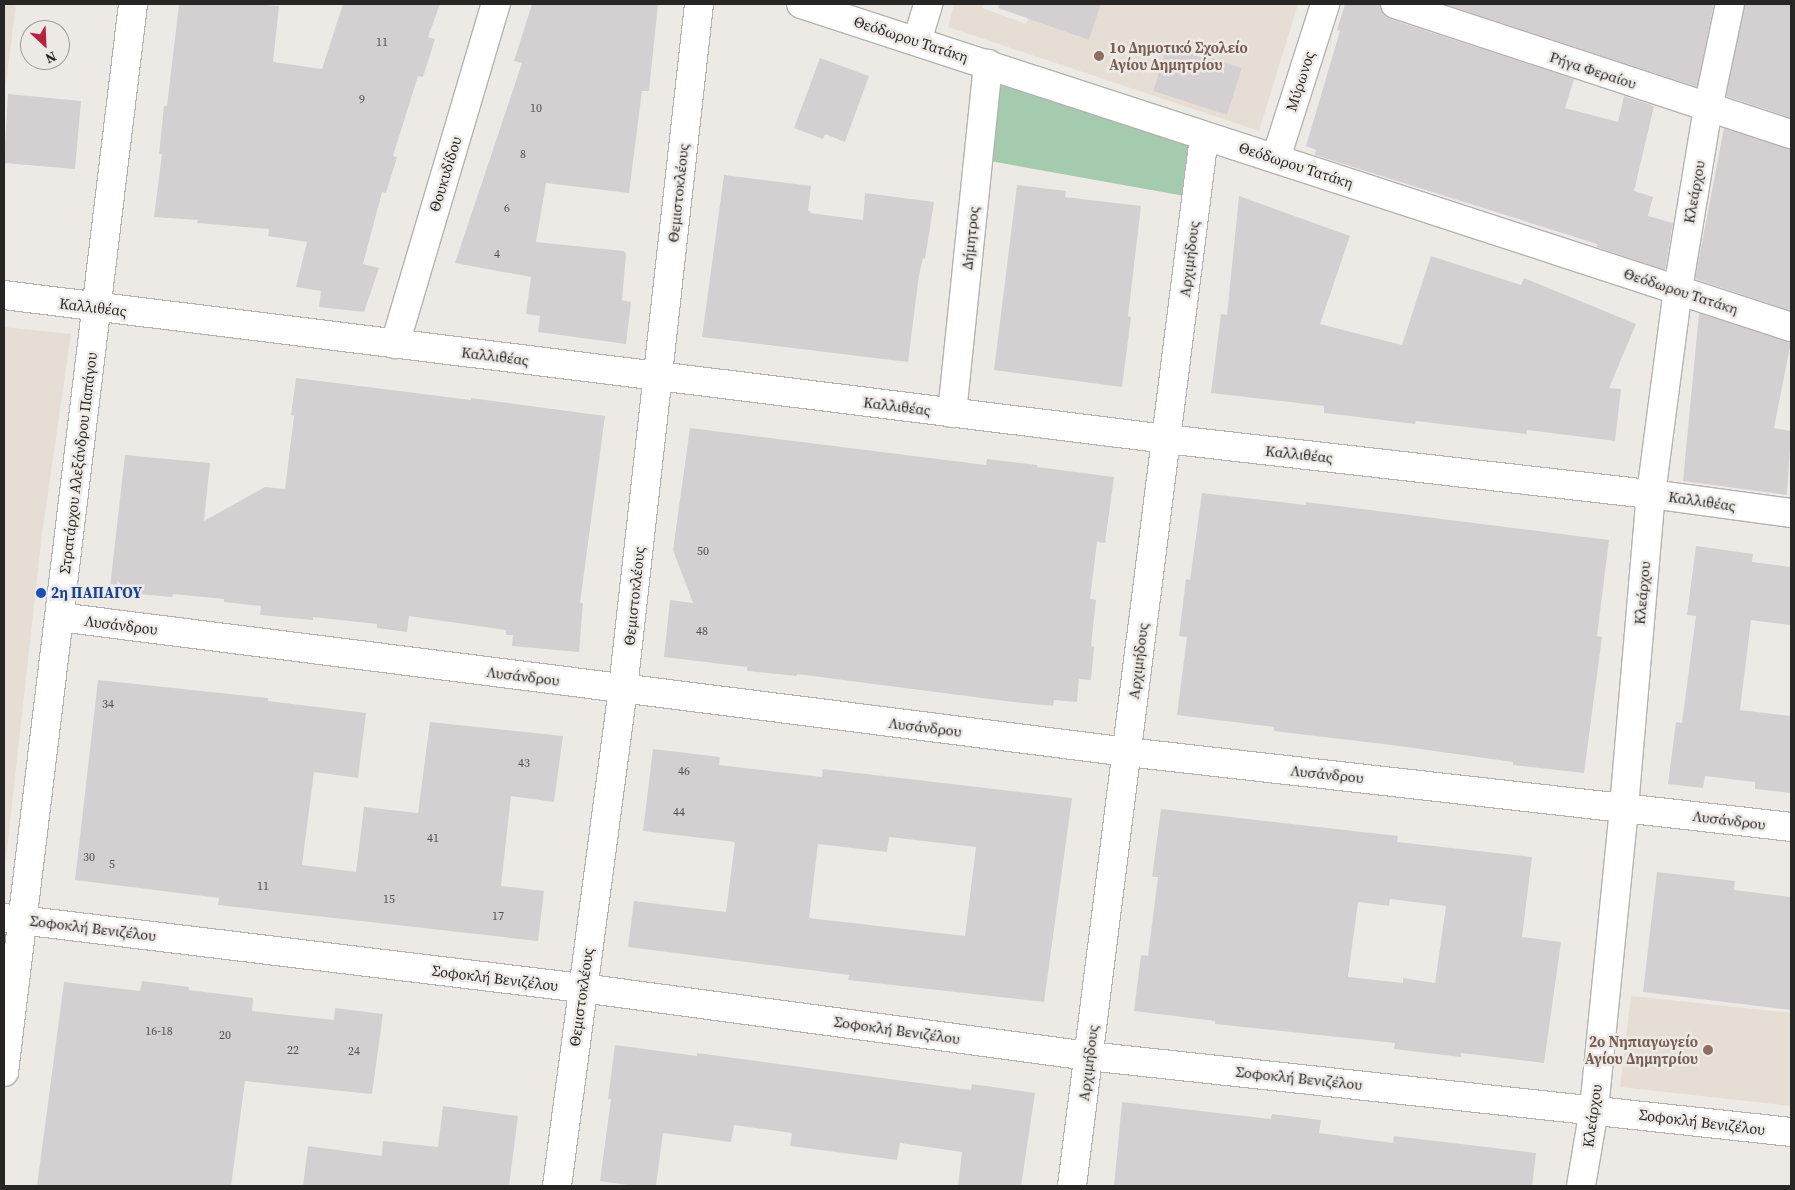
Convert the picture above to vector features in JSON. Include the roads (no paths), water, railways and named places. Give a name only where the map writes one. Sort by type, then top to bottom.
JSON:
[{"type":"street","name":"Στρατάρχου Αλεξάνδρου Παπάγου","points":[[4,1072],[13,919],[59,617],[133,4]]},
{"type":"street","name":"Θουκυδίδου","points":[[395,344],[496,4]]},
{"type":"street","name":"Θεμιστοκλέους","points":[[557,1186],[623,688],[699,4]]},
{"type":"street","name":"Θεόδωρου Τατάκη","points":[[801,4],[917,40],[1204,136],[1791,327]]},
{"type":"street","points":[[917,40],[928,4]]},
{"type":"street","name":"Μύρωνος","points":[[1276,158],[1325,4]]},
{"type":"street","name":"Ρήγα Φεραίου","points":[[1395,4],[1791,134]]},
{"type":"street","name":"Κλεάρχου","points":[[1581,1186],[1594,1110],[1624,807],[1651,494],[1678,289],[1708,108],[1730,4]]},
{"type":"street","name":"Δήμητρος","points":[[952,413],[988,64]]},
{"type":"street","name":"Αρχιμήδους","points":[[1072,1186],[1204,136]]},
{"type":"street","name":"Καλλιθέας","points":[[4,295],[952,413],[1651,494],[1791,513]]},
{"type":"street","name":"Λυσάνδρου","points":[[59,617],[1127,752],[1791,827]]},
{"type":"street","name":"Σοφοκλή Βενιζέλου","points":[[13,919],[582,988],[1088,1056],[1791,1132]]},
{"type":"place","name":"1ο Δημοτικό Σχολείο Αγίου Δημητρίου","points":[[1099,56]]},
{"type":"place","name":"2η ΠΑΠΑΓΟΥ","points":[[41,593]]},
{"type":"place","name":"2ο Νηπιαγωγείο Αγίου Δημητρίου","points":[[1708,1050]]}]
